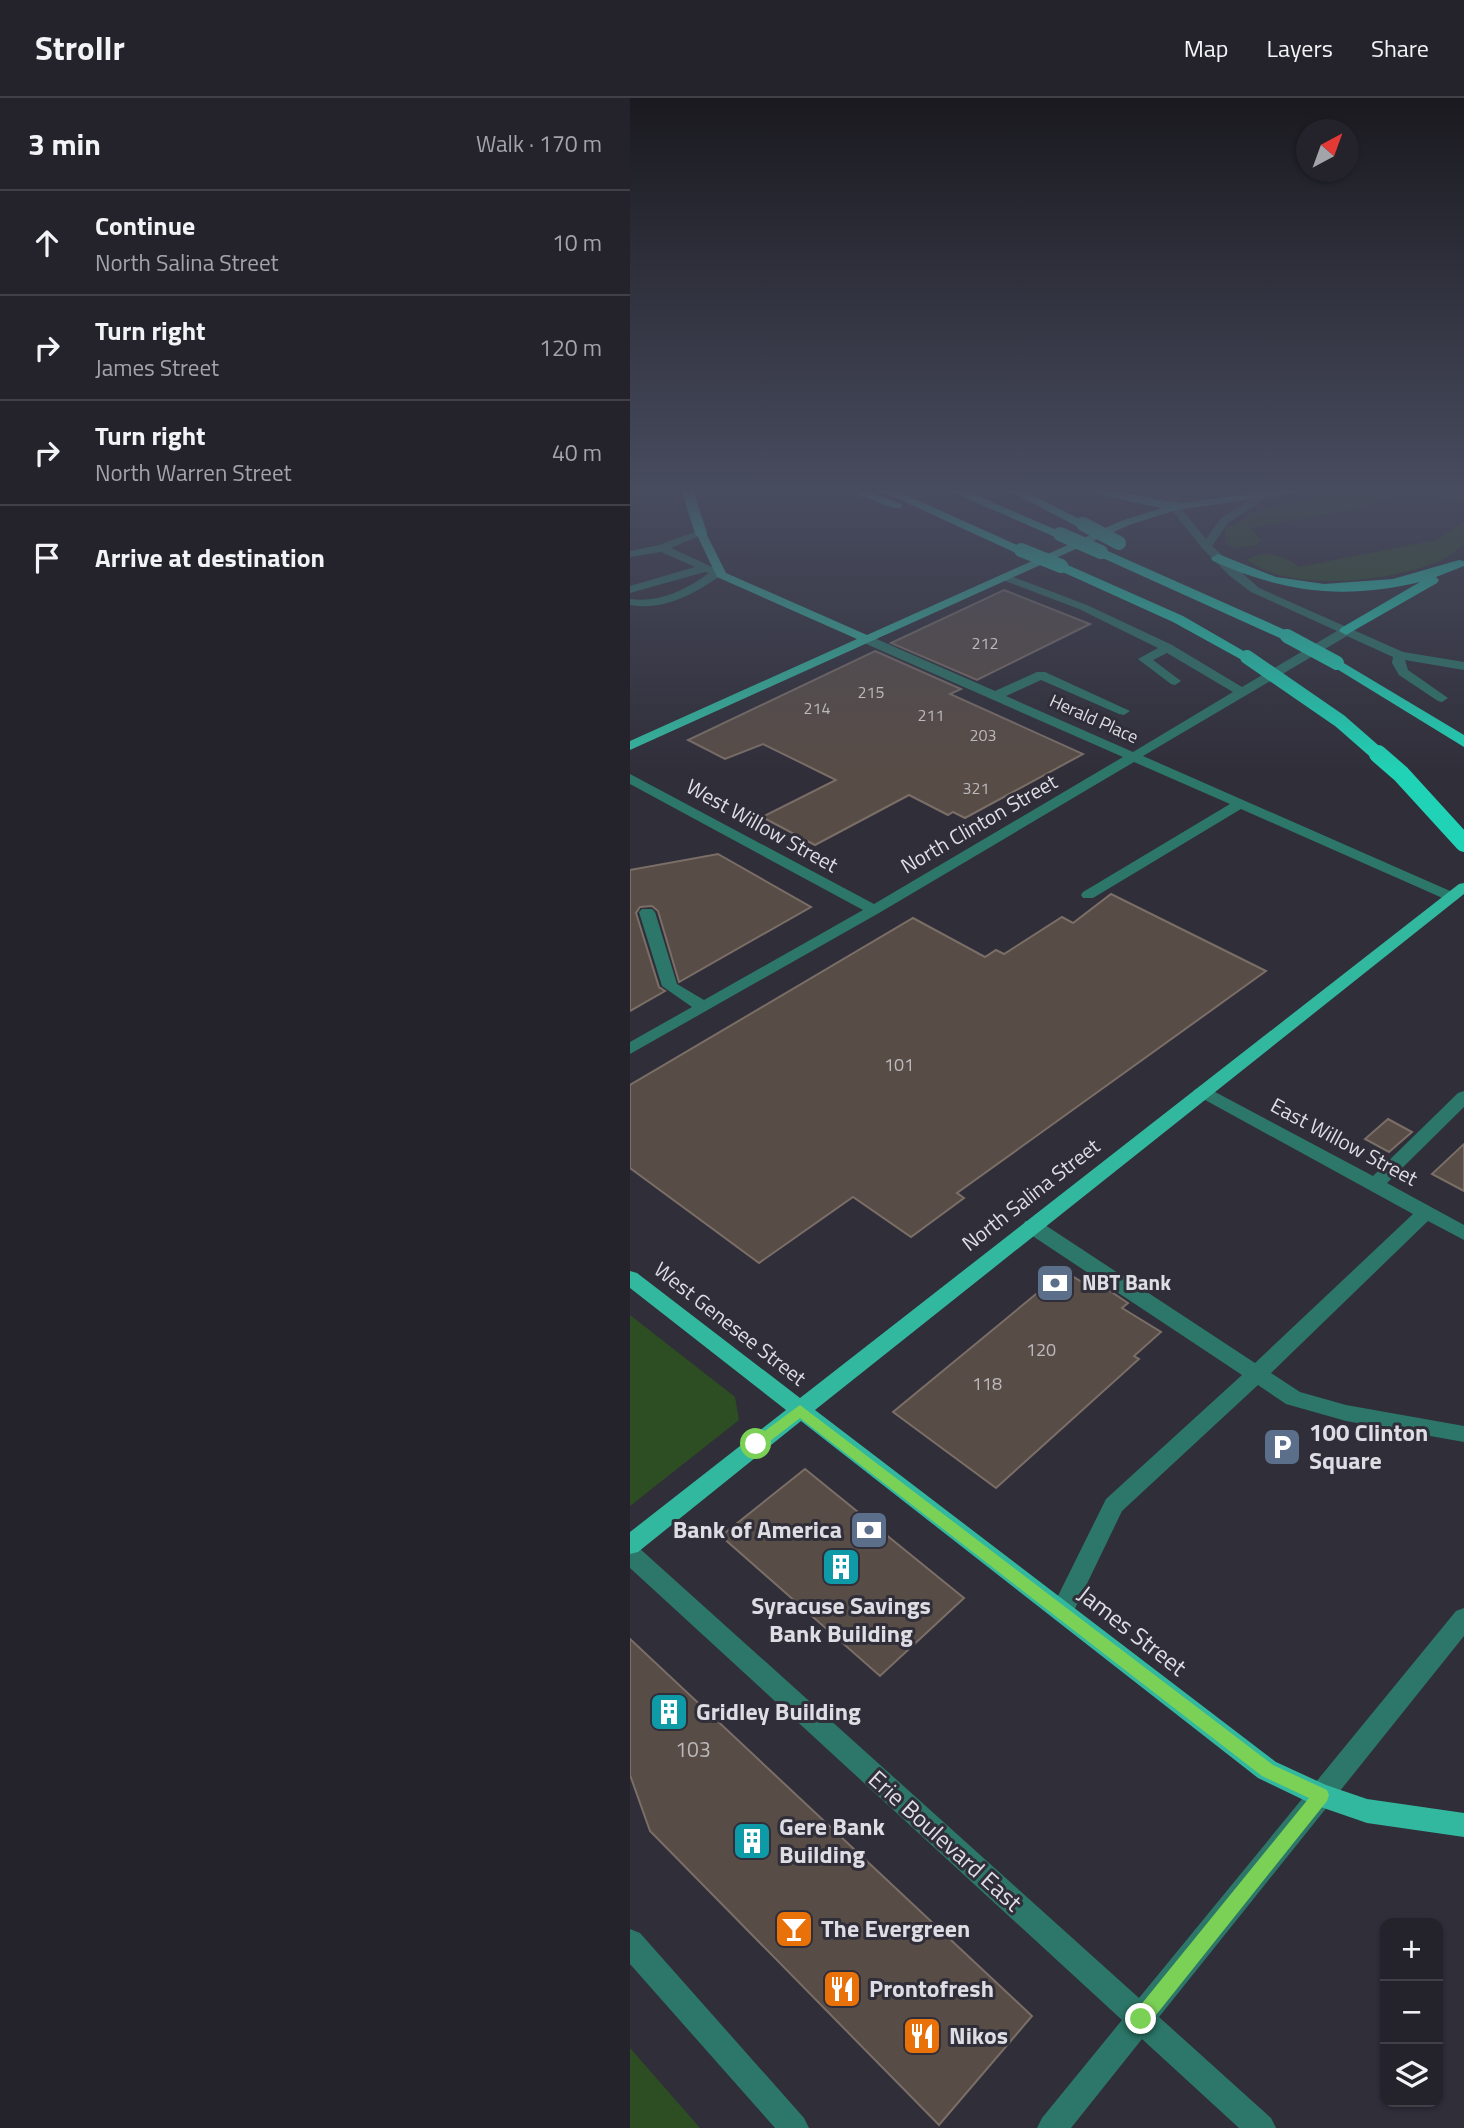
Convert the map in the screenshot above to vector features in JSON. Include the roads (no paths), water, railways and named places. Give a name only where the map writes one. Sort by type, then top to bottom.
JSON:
[{"type":"highway","points":[[1102,585],[1178,620],[1247,657],[1340,721],[1401,774],[1464,843]]},
{"type":"highway","points":[[1173,585],[1287,636]]},
{"type":"highway","points":[[1194,585],[1337,663],[1464,742]]},
{"type":"highway","points":[[1299,585],[1347,589],[1377,585]]},
{"type":"highway","points":[[1346,631],[1425,585]]},
{"type":"main road","name":"Herald Place","points":[[744,585],[868,640]]},
{"type":"main road","points":[[630,746],[987,585]]},
{"type":"main road","name":"North Salina Street","points":[[630,1545],[1202,1091],[1458,892]]},
{"type":"main road","name":"West Genesee Street","points":[[630,1278],[800,1410]]},
{"type":"main road","name":"James Street","points":[[800,1410],[1267,1770],[1321,1795],[1367,1811],[1464,1825]]},
{"type":"street","points":[[630,590],[655,585]]},
{"type":"street","points":[[630,602],[653,602],[692,590],[699,585]]},
{"type":"street","points":[[1024,585],[1083,607],[1168,648],[1243,693]]},
{"type":"street","points":[[1249,585],[1255,590],[1400,655],[1464,666]]},
{"type":"street","name":"North Clinton Street","points":[[630,1049],[874,911],[1346,631]]},
{"type":"street","name":"Herald Place","points":[[868,640],[1240,804],[1458,892]]},
{"type":"street","points":[[1168,648],[1144,659],[1175,681]]},
{"type":"street","points":[[1400,655],[1398,663],[1403,672],[1442,698]]},
{"type":"street","points":[[995,696],[1041,675],[1124,711]]},
{"type":"street","name":"West Willow Street","points":[[630,778],[874,911]]},
{"type":"street","points":[[1088,895],[1240,804]]},
{"type":"street","points":[[647,912],[670,986],[704,1007]]},
{"type":"street","name":"East Willow Street","points":[[1202,1091],[1464,1233]]},
{"type":"street","points":[[1375,1184],[1464,1097]]},
{"type":"street","points":[[1062,1612],[1114,1505],[1257,1374],[1426,1212]]},
{"type":"street","points":[[1032,1226],[1293,1398],[1346,1413],[1464,1434]]},
{"type":"street","name":"Erie Boulevard East","points":[[630,1554],[1261,2128]]},
{"type":"street","points":[[1052,2128],[1464,1618]]},
{"type":"street","points":[[630,1943],[794,2128]]},
{"type":"place","name":"NBT Bank","points":[[1055,1283]]},
{"type":"place","name":"100 Clinton Square","points":[[1282,1447]]},
{"type":"place","name":"Bank of America","points":[[869,1530]]},
{"type":"place","name":"Syracuse Savings Bank Building","points":[[841,1567]]},
{"type":"place","name":"Gridley Building","points":[[669,1712]]},
{"type":"place","name":"Gere Bank Building","points":[[752,1841]]},
{"type":"place","name":"The Evergreen","points":[[794,1929]]},
{"type":"place","name":"Prontofresh","points":[[842,1989]]},
{"type":"place","name":"Nikos","points":[[922,2036]]}]
